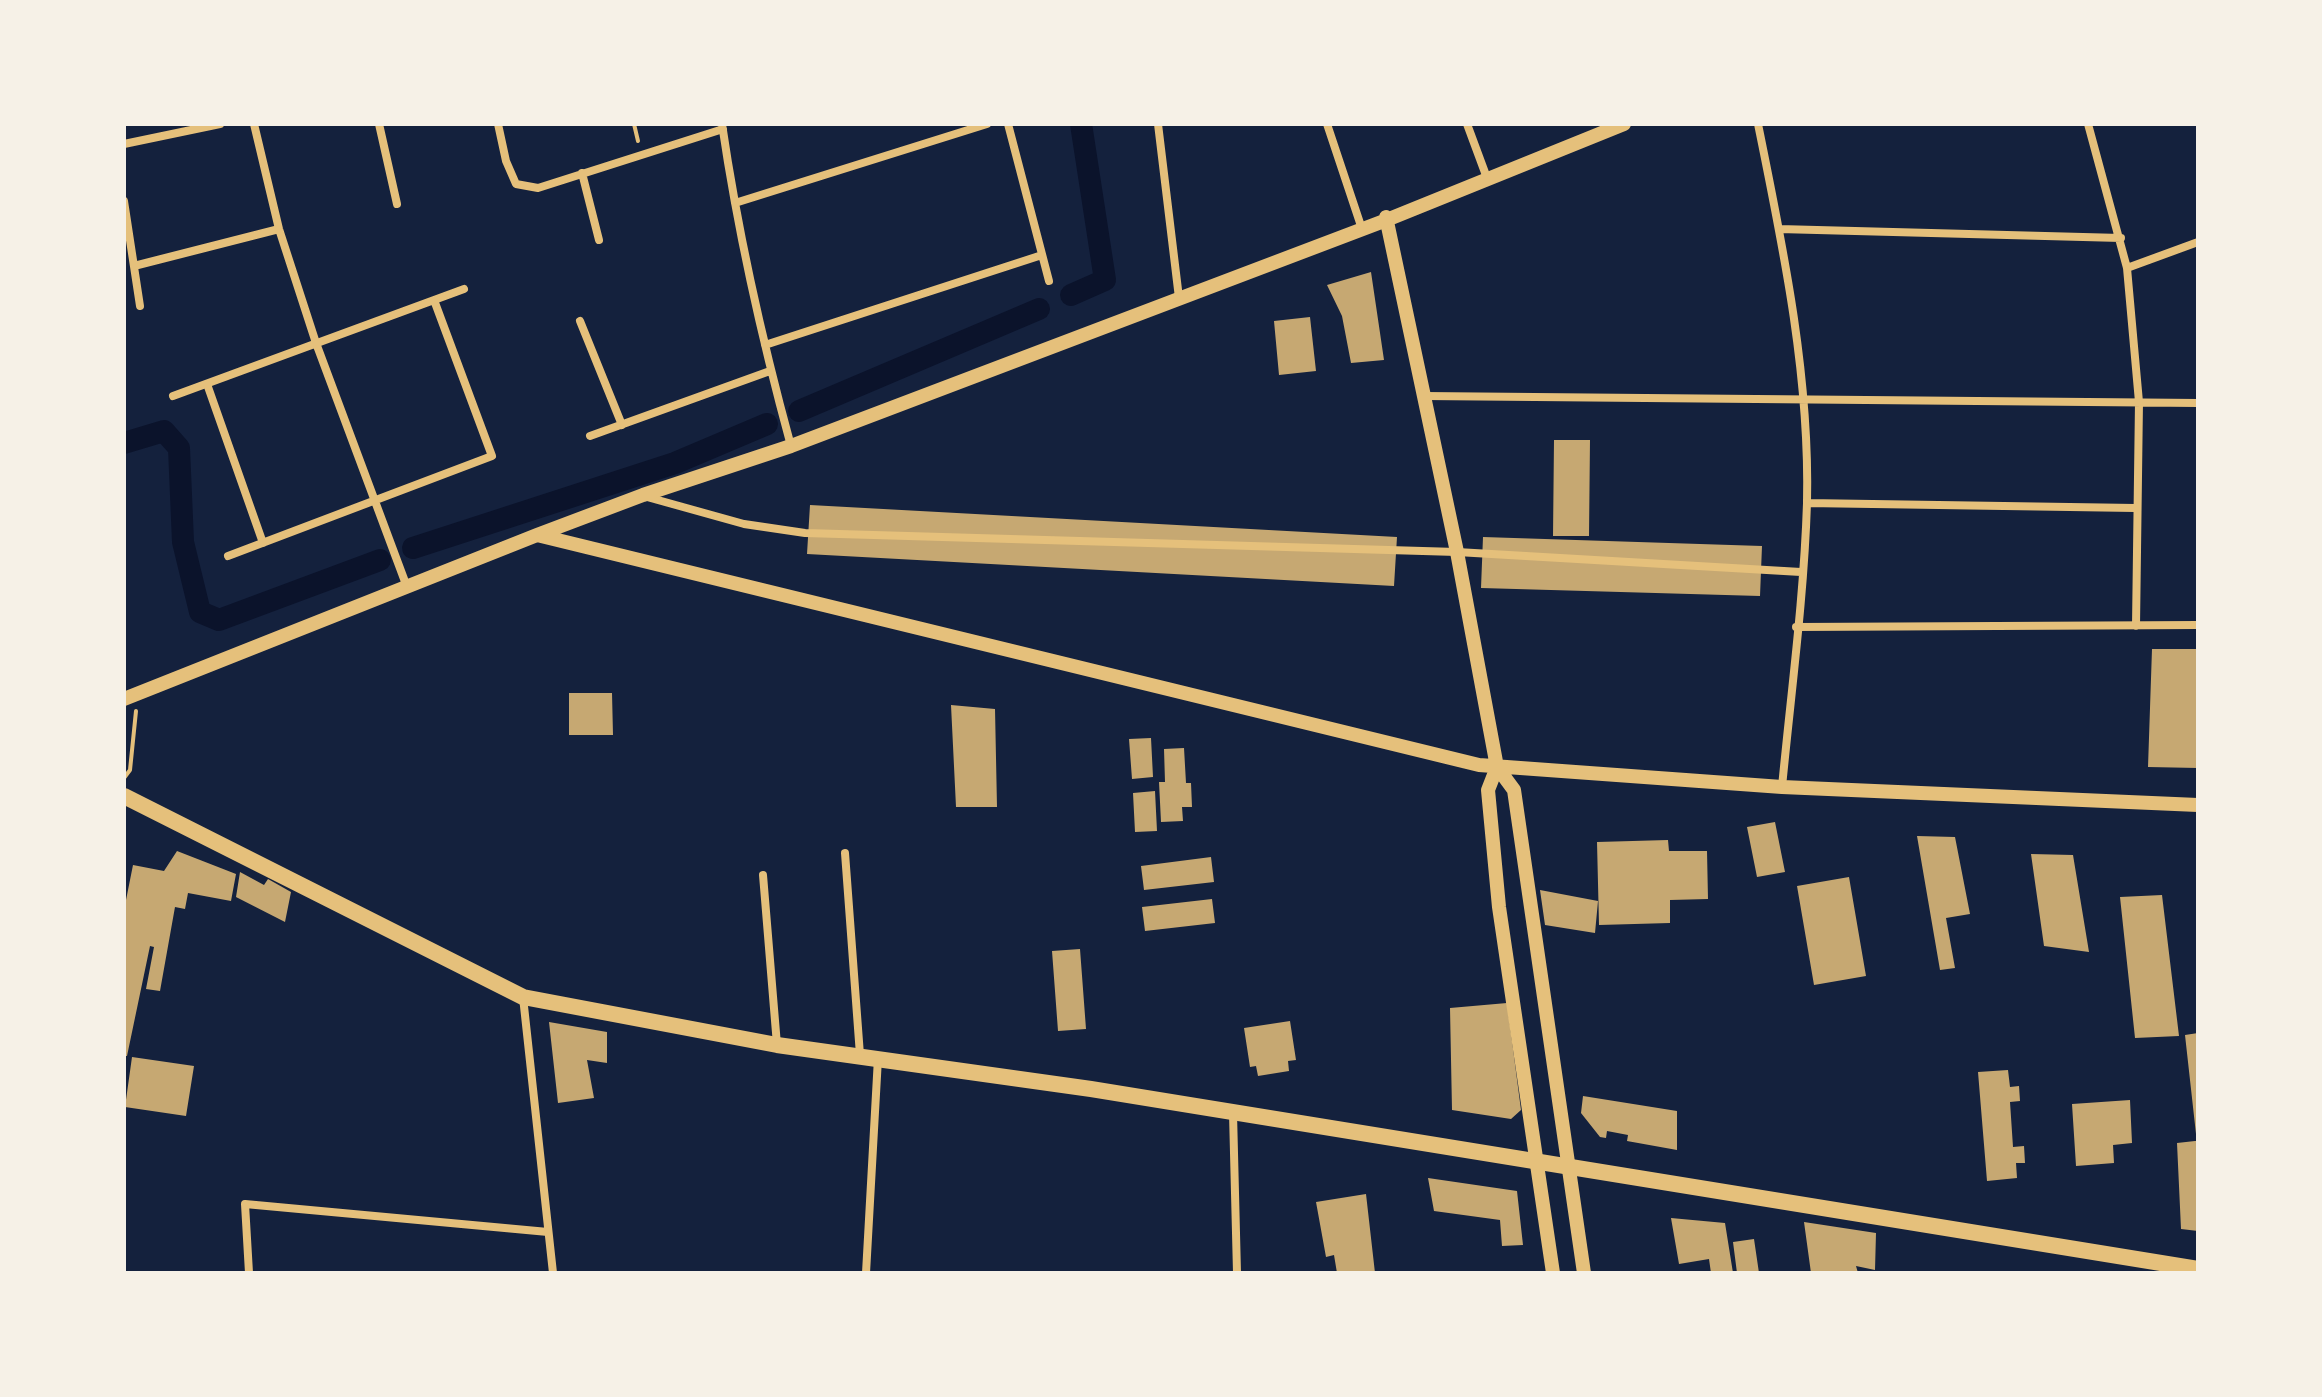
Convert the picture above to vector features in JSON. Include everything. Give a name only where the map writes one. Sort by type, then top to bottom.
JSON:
[{"type":"main road","points":[[124,796],[523,997],[777,1045],[878,1057],[1233,1112],[2198,1269]]},
{"type":"street","points":[[124,144],[220,124]]},
{"type":"street","points":[[254,124],[279,229],[316,343],[408,588]]},
{"type":"street","points":[[379,124],[397,204]]},
{"type":"street","points":[[498,124],[506,161],[516,184],[538,188],[723,127],[735,203],[770,371],[791,446]]},
{"type":"street","points":[[735,203],[987,124]]},
{"type":"street","points":[[1008,124],[1049,281]]},
{"type":"street","points":[[1158,124],[1179,298]]},
{"type":"street","points":[[1327,124],[1362,229]]},
{"type":"street","points":[[1467,124],[1487,178]]},
{"type":"street","points":[[124,699],[537,535],[643,495],[791,446],[1362,229],[1593,130],[1624,124]]},
{"type":"street","points":[[1758,124],[1779,229],[1803,400],[1807,503],[1782,787]]},
{"type":"street","points":[[2088,124],[2127,268],[2139,402],[2135,508],[2136,626]]},
{"type":"street","points":[[582,173],[599,240]]},
{"type":"street","points":[[124,201],[140,306]]},
{"type":"street","points":[[1386,217],[1457,552],[1497,767],[1514,790],[1584,1273]]},
{"type":"street","points":[[134,266],[279,229]]},
{"type":"street","points":[[1779,229],[2121,238]]},
{"type":"street","points":[[2127,268],[2198,242]]},
{"type":"street","points":[[765,345],[1042,255]]},
{"type":"street","points":[[173,396],[464,289]]},
{"type":"street","points":[[228,556],[376,503],[492,456],[434,300]]},
{"type":"street","points":[[580,321],[622,425]]},
{"type":"street","points":[[590,436],[770,371]]},
{"type":"street","points":[[207,384],[263,543]]},
{"type":"street","points":[[1424,396],[2198,403]]},
{"type":"street","points":[[643,495],[744,524],[805,533],[1457,552],[1801,572]]},
{"type":"street","points":[[1807,503],[2135,508]]},
{"type":"street","points":[[537,535],[1497,767],[1782,787],[2198,805]]},
{"type":"street","points":[[1796,627],[2198,625]]},
{"type":"street","points":[[1497,767],[1488,790],[1499,907],[1553,1273]]},
{"type":"street","points":[[845,853],[860,1055]]},
{"type":"street","points":[[763,875],[777,1045]]},
{"type":"street","points":[[523,997],[553,1273]]},
{"type":"street","points":[[866,1273],[878,1057]]},
{"type":"street","points":[[1233,1112],[1237,1273]]},
{"type":"street","points":[[249,1273],[245,1204],[548,1232]]},
{"type":"path","points":[[634,124],[640,154]]},
{"type":"path","points":[[124,778],[130,770],[139,693]]},
{"type":"building","points":[[1371,272],[1384,360],[1351,363],[1342,316],[1327,285]]},
{"type":"building","points":[[1310,317],[1316,371],[1279,375],[1274,321]]},
{"type":"building","points":[[1554,440],[1590,440],[1589,536],[1553,536]]},
{"type":"building","points":[[810,505],[1397,537],[1394,586],[807,554]]},
{"type":"building","points":[[1483,537],[1762,546],[1760,596],[1481,588]]},
{"type":"building","points":[[2152,649],[2198,649],[2198,768],[2148,767]]},
{"type":"building","points":[[569,693],[612,693],[613,735],[569,735]]},
{"type":"building","points":[[951,705],[995,709],[997,807],[956,807]]},
{"type":"building","points":[[1151,738],[1153,777],[1132,779],[1129,739]]},
{"type":"building","points":[[1184,748],[1186,783],[1191,783],[1192,807],[1182,807],[1183,821],[1161,822],[1159,782],[1165,782],[1164,749]]},
{"type":"building","points":[[1155,791],[1157,831],[1135,832],[1133,793]]},
{"type":"building","points":[[1775,822],[1785,872],[1757,877],[1747,827]]},
{"type":"building","points":[[1917,836],[1955,837],[1970,914],[1946,918],[1955,968],[1940,970]]},
{"type":"building","points":[[1668,840],[1669,851],[1707,851],[1708,899],[1670,900],[1670,923],[1599,925],[1597,842]]},
{"type":"building","points":[[177,851],[236,874],[231,901],[188,893],[185,909],[175,907],[160,991],[146,989],[154,947],[150,946],[127,1056],[124,1056],[124,910],[133,865],[164,871]]},
{"type":"building","points":[[2031,854],[2073,855],[2089,952],[2044,946]]},
{"type":"building","points":[[1211,857],[1214,882],[1144,890],[1141,866]]},
{"type":"building","points":[[240,872],[264,885],[268,879],[291,892],[285,922],[236,897]]},
{"type":"building","points":[[1849,877],[1866,976],[1814,985],[1797,886]]},
{"type":"building","points":[[1540,890],[1598,901],[1595,933],[1545,925]]},
{"type":"building","points":[[2162,895],[2179,1036],[2135,1038],[2120,897]]},
{"type":"building","points":[[1212,899],[1215,923],[1145,931],[1142,907]]},
{"type":"building","points":[[1080,949],[1086,1029],[1058,1031],[1052,951]]},
{"type":"building","points":[[1507,1003],[1521,1110],[1511,1119],[1452,1110],[1450,1008]]},
{"type":"building","points":[[1290,1021],[1296,1060],[1288,1061],[1289,1071],[1258,1076],[1256,1066],[1250,1067],[1244,1028]]},
{"type":"building","points":[[549,1022],[607,1032],[607,1063],[587,1060],[594,1098],[558,1103]]},
{"type":"building","points":[[2198,1033],[2198,1134],[2196,1134],[2185,1035]]},
{"type":"building","points":[[132,1057],[194,1066],[186,1116],[125,1107]]},
{"type":"building","points":[[2008,1070],[2010,1087],[2019,1086],[2020,1101],[2010,1102],[2013,1147],[2024,1146],[2025,1163],[2016,1163],[2017,1178],[1987,1181],[1978,1072]]},
{"type":"building","points":[[1583,1096],[1677,1111],[1677,1150],[1627,1141],[1628,1135],[1607,1131],[1606,1138],[1600,1137],[1581,1113]]},
{"type":"building","points":[[2130,1100],[2132,1143],[2113,1145],[2114,1163],[2076,1166],[2072,1104]]},
{"type":"building","points":[[2198,1141],[2198,1231],[2181,1229],[2177,1143]]},
{"type":"building","points":[[1428,1178],[1517,1191],[1523,1245],[1502,1246],[1500,1220],[1434,1211]]},
{"type":"building","points":[[1366,1194],[1375,1273],[1337,1273],[1334,1255],[1326,1257],[1316,1202]]},
{"type":"building","points":[[1671,1218],[1725,1223],[1733,1273],[1711,1273],[1709,1259],[1679,1264]]},
{"type":"building","points":[[1804,1222],[1876,1233],[1875,1270],[1856,1266],[1858,1273],[1811,1273]]},
{"type":"building","points":[[1754,1239],[1759,1273],[1737,1273],[1733,1242]]},
{"type":"waterway","points":[[1071,295],[1105,280],[1081,124]]},
{"type":"waterway","points":[[799,411],[1039,309]]},
{"type":"waterway","points":[[413,548],[675,463],[767,424]]},
{"type":"waterway","points":[[124,443],[164,431],[179,448],[183,542],[200,612],[219,620],[380,560]]}]
